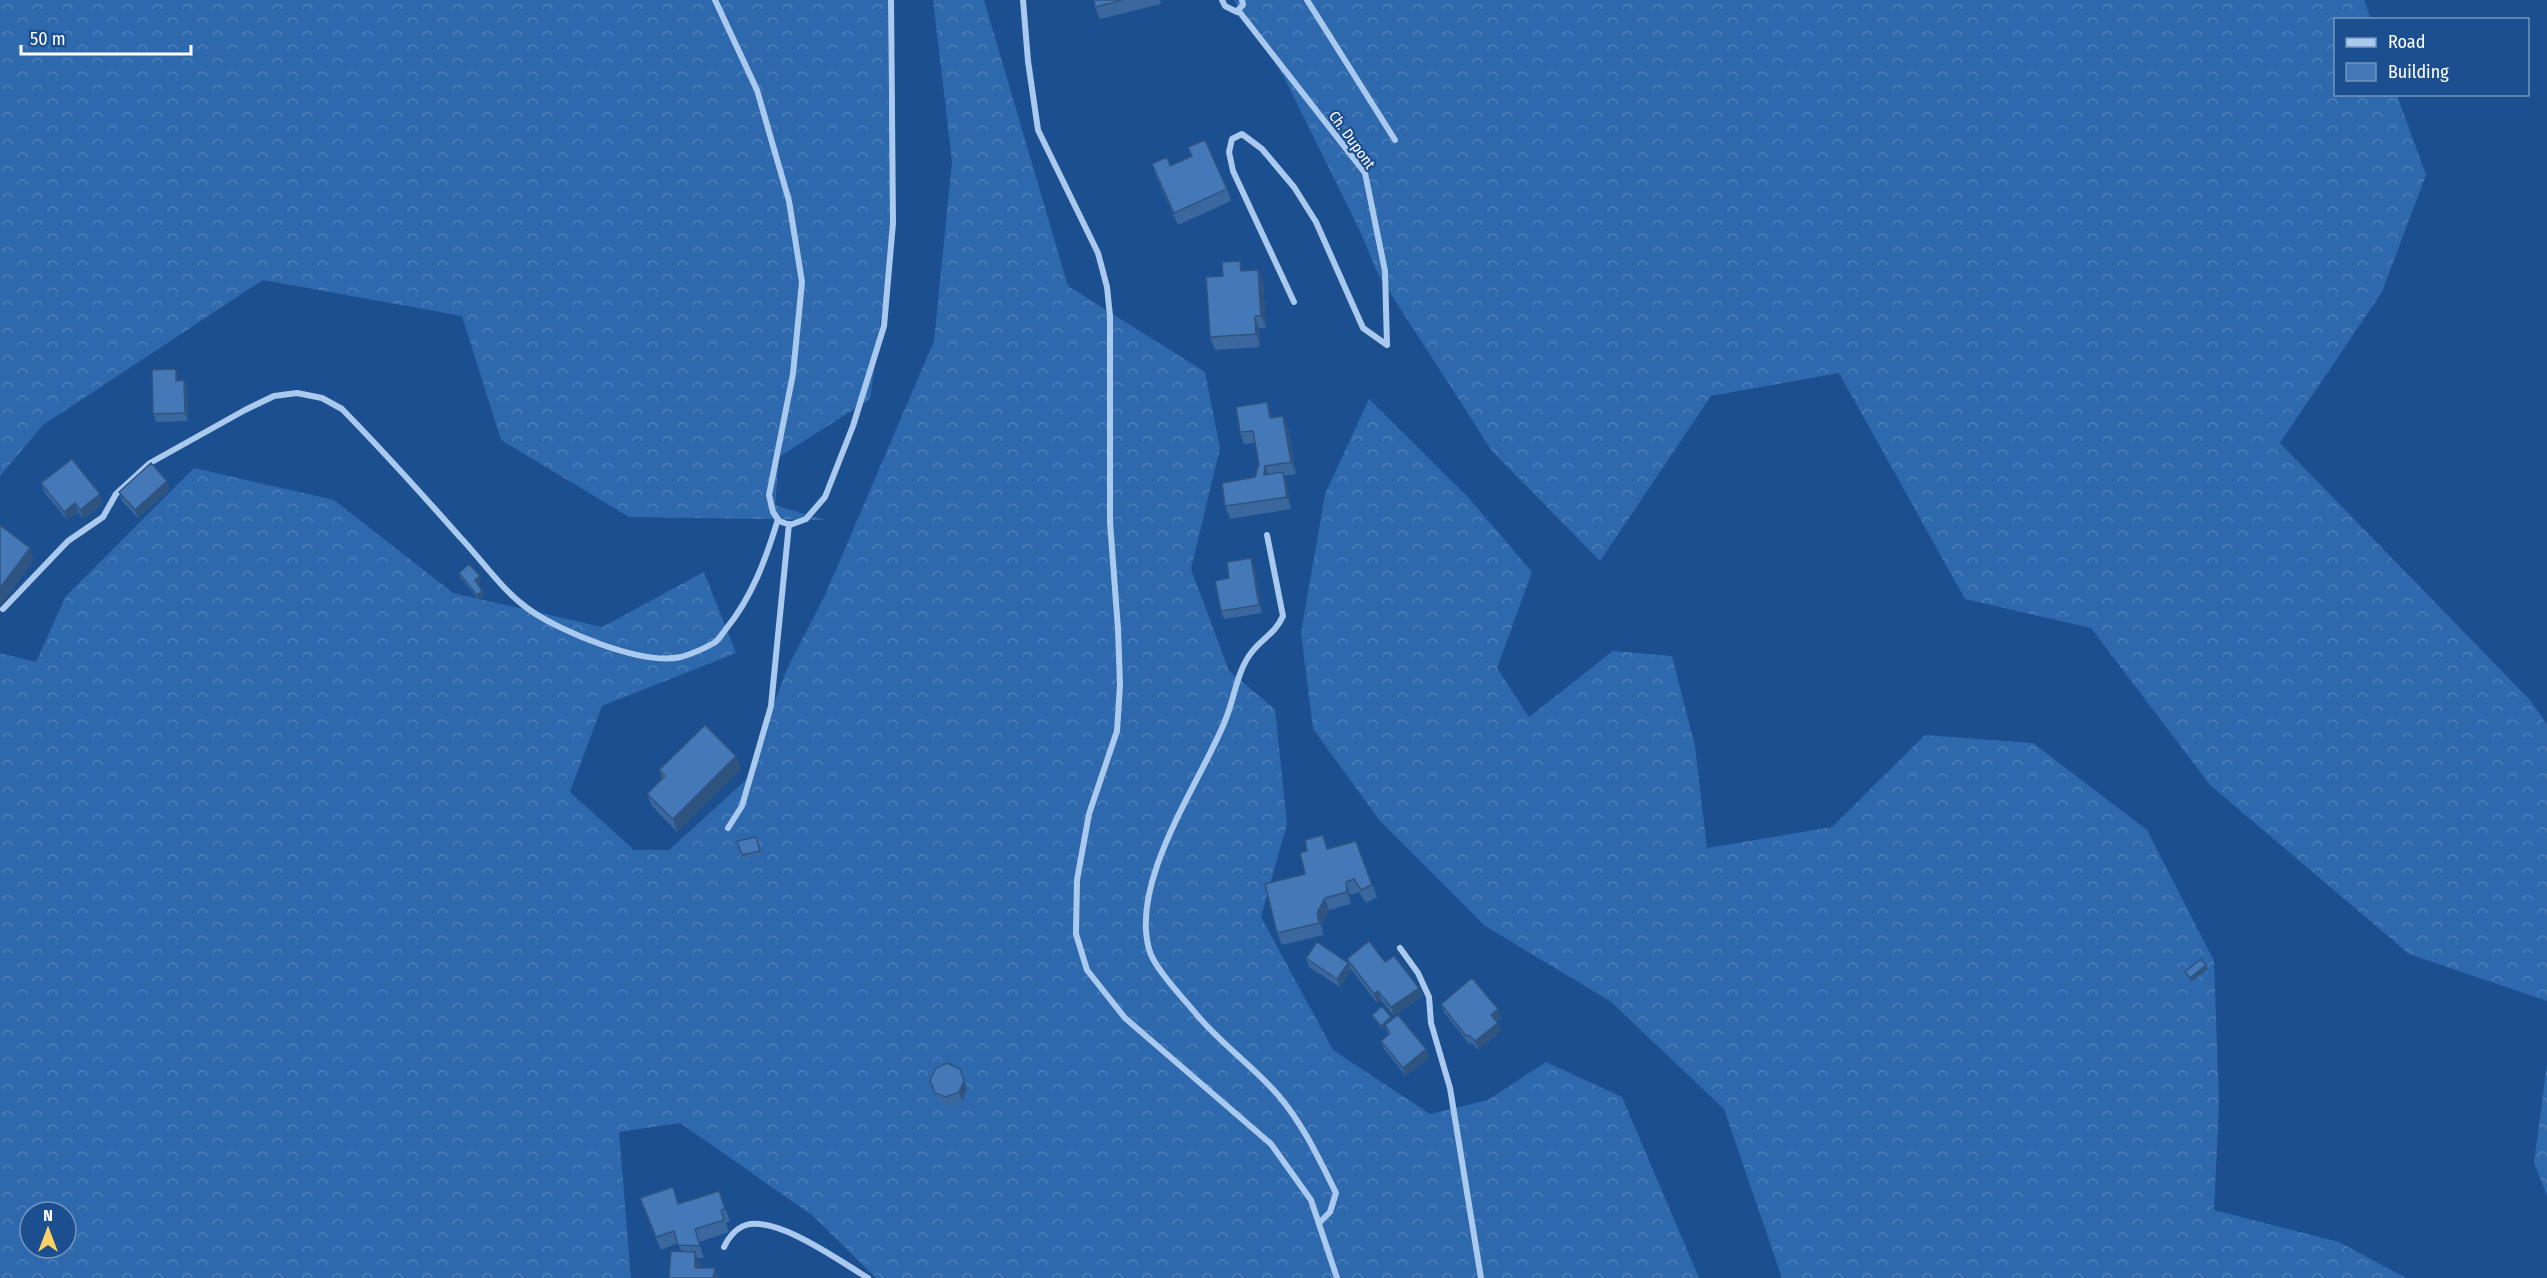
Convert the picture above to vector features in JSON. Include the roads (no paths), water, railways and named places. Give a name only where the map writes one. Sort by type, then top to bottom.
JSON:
[{"type":"street","points":[[715,0],[758,90],[789,201],[802,282],[793,374],[769,495],[773,512],[778,519],[789,524],[806,519],[825,497],[853,426],[884,326],[893,223],[891,0]]},
{"type":"street","points":[[1023,0],[1028,61],[1038,130],[1098,253],[1107,287],[1110,316],[1110,522],[1120,685],[1117,731],[1089,814],[1077,880],[1076,934],[1087,970],[1125,1018],[1271,1144],[1311,1200],[1337,1278]]},
{"type":"street","points":[[1222,0],[1225,6],[1236,12],[1243,5],[1242,0]]},
{"type":"street","points":[[1307,0],[1395,140]]},
{"type":"street","name":"Ch. Dupont","points":[[1238,10],[1365,174],[1385,271],[1387,345],[1363,328],[1316,222],[1294,187],[1262,149],[1242,134],[1232,139],[1229,153],[1233,171],[1294,302]]},
{"type":"street","points":[[3,609],[68,541],[103,517],[116,494],[150,463],[274,396],[297,393],[322,398],[342,409],[461,537],[501,585],[528,609],[558,627],[603,645],[641,656],[680,657],[716,642],[736,616],[754,585],[766,561],[778,519]]},
{"type":"street","points":[[728,828],[742,806],[771,706],[789,524]]},
{"type":"street","points":[[1267,535],[1283,616],[1278,628],[1251,652],[1246,662],[1226,719],[1150,883],[1145,922],[1149,952],[1168,980],[1205,1024],[1279,1095],[1304,1130],[1336,1193],[1330,1212],[1318,1223]]},
{"type":"street","points":[[1400,948],[1418,974],[1429,998],[1431,1023],[1450,1088],[1481,1278]]},
{"type":"street","points":[[724,1247],[735,1231],[746,1225],[761,1224],[809,1241],[867,1278]]}]
